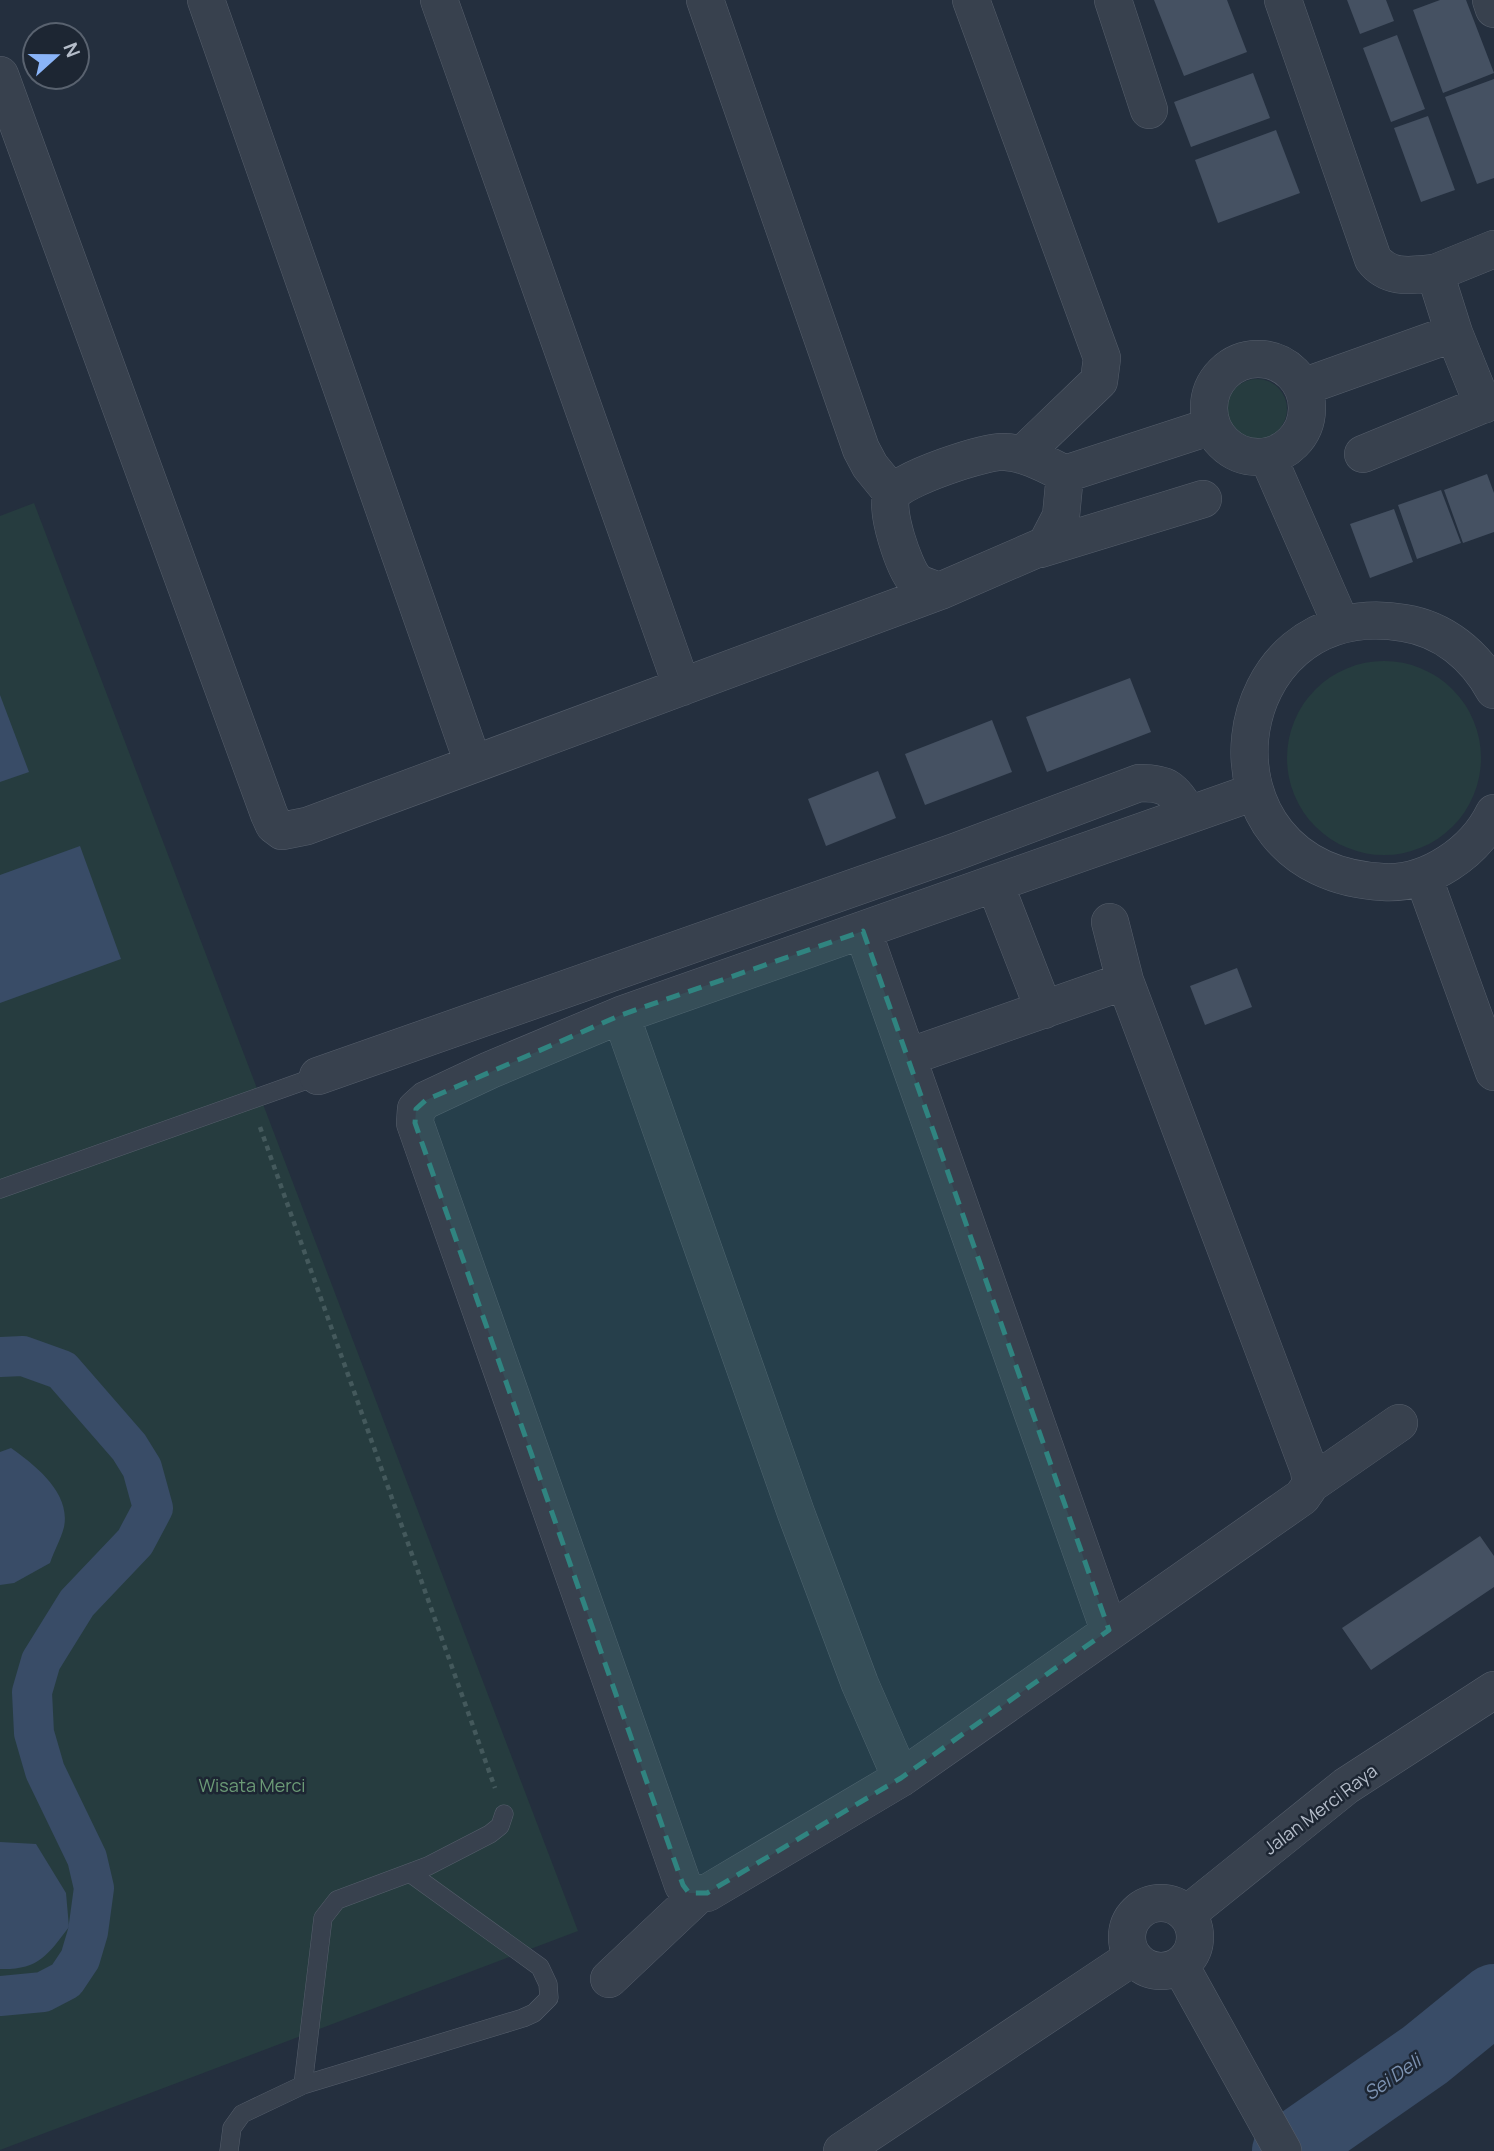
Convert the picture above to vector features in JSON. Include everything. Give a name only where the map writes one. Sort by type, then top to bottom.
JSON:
[{"type":"street","points":[[206,0],[473,763]]},
{"type":"street","points":[[439,0],[682,687]]},
{"type":"street","points":[[705,0],[861,449],[870,466],[892,493]]},
{"type":"street","points":[[971,0],[1102,358],[1099,381],[1022,455]]},
{"type":"street","points":[[1113,0],[1149,110]]},
{"type":"street","points":[[1283,0],[1373,259],[1379,267],[1401,276],[1435,273],[1494,248]]},
{"type":"street","points":[[1491,0],[1494,9]]},
{"type":"street","points":[[0,75],[274,825],[282,831],[307,826],[682,687],[940,591],[1040,549],[1203,499]]},
{"type":"street","points":[[1363,454],[1489,402],[1454,333],[1435,273]]},
{"type":"street","points":[[1303,387],[1454,333]]},
{"type":"street","points":[[1268,359],[1282,365],[1303,387],[1307,416],[1302,431],[1294,443],[1269,457],[1252,458],[1235,452],[1221,442],[1212,426],[1208,412],[1215,382],[1238,362],[1268,359]]},
{"type":"street","points":[[940,591],[915,579],[903,557],[890,515],[889,502],[892,493],[906,482],[976,457],[1003,451],[1022,455],[1065,474],[1212,426]]},
{"type":"street","points":[[1269,457],[1341,624]]},
{"type":"street","points":[[1040,549],[1057,527],[1065,474]]},
{"type":"street","points":[[1494,690],[1484,671],[1455,644],[1420,625],[1380,619],[1341,624],[1303,642],[1274,672],[1254,708],[1248,750],[1254,792],[1269,823],[1284,841],[1321,869],[1354,881],[1389,883],[1423,876],[1460,856],[1488,826],[1494,813]]},
{"type":"street","points":[[318,1076],[955,852],[1139,783],[1158,783],[1172,789],[1188,813]]},
{"type":"street","points":[[1254,792],[1188,813],[995,884],[621,1015],[426,1100],[416,1109],[415,1123],[683,1885],[689,1893],[707,1893],[901,1778],[1302,1497],[1311,1484],[1399,1423]]},
{"type":"street","points":[[1423,876],[1494,1072]]},
{"type":"street","points":[[995,884],[1044,1010]]},
{"type":"street","points":[[1110,922],[1125,981],[1309,1470],[1311,1484]]},
{"type":"street","points":[[863,931],[1109,1630]]},
{"type":"street","points":[[908,1057],[1125,981]]},
{"type":"street","points":[[621,1015],[796,1513],[860,1684],[901,1778]]},
{"type":"street","name":"Jalan Merci Raya","points":[[1187,1914],[1346,1786],[1494,1690]]},
{"type":"street","points":[[609,1979],[698,1895]]},
{"type":"street","points":[[1164,1901],[1187,1914],[1194,1926],[1196,1939],[1192,1952],[1181,1967],[1159,1971],[1146,1967],[1133,1957],[1127,1934],[1129,1921],[1138,1910],[1164,1901]]},
{"type":"street","points":[[842,2151],[1133,1957]]},
{"type":"street","points":[[1181,1967],[1283,2151]]},
{"type":"lane","points":[[0,1189],[318,1076]]},
{"type":"lane","points":[[303,2085],[323,1918],[337,1900],[410,1873],[490,1834],[500,1826],[504,1814]]},
{"type":"lane","points":[[229,2151],[232,2128],[242,2114],[303,2085],[523,2018],[543,2006],[549,1998],[548,1984],[540,1967],[410,1873]]},
{"type":"path","points":[[250,1100],[504,1814]]},
{"type":"highlighted area","points":[[863,931],[1109,1630],[901,1778],[707,1893],[689,1893],[683,1885],[415,1123],[416,1109],[426,1100],[621,1015]]},
{"type":"green space","points":[[1257,379],[1274,384],[1282,392],[1287,409],[1282,426],[1274,434],[1257,439],[1240,434],[1232,426],[1227,409],[1232,392],[1240,384]]},
{"type":"green space","name":"Wisata Merci","points":[[34,503],[578,1931],[0,2150],[0,516]]},
{"type":"green space","points":[[1384,661],[1421,668],[1453,689],[1474,721],[1481,758],[1474,795],[1453,827],[1421,848],[1384,855],[1347,848],[1315,827],[1294,795],[1287,758],[1294,721],[1315,689],[1347,668]]},
{"type":"water","points":[[0,695],[29,772],[0,782]]},
{"type":"water","points":[[80,846],[121,959],[0,1003],[0,875]]},
{"type":"water","points":[[11,1448],[49,1481],[57,1492],[65,1515],[64,1527],[50,1563],[14,1583],[0,1585],[0,1452]]},
{"type":"water","points":[[0,1842],[36,1844],[66,1893],[69,1927],[40,1959],[33,1964],[13,1969],[0,1969]]},
{"type":"building","points":[[1154,0],[1227,0],[1247,52],[1184,76]]},
{"type":"building","points":[[1347,0],[1386,0],[1394,21],[1360,34]]},
{"type":"building","points":[[1440,0],[1466,0],[1494,73],[1443,93],[1413,10]]},
{"type":"building","points":[[1397,35],[1425,109],[1391,122],[1363,48]]},
{"type":"building","points":[[1253,73],[1270,118],[1191,147],[1174,102]]},
{"type":"building","points":[[1494,79],[1494,178],[1477,184],[1445,97]]},
{"type":"building","points":[[1428,116],[1455,190],[1421,202],[1394,128]]},
{"type":"building","points":[[1276,130],[1300,193],[1218,223],[1195,160]]},
{"type":"building","points":[[1487,474],[1494,493],[1494,532],[1463,543],[1444,490]]},
{"type":"building","points":[[1441,490],[1461,543],[1417,559],[1398,505]]},
{"type":"building","points":[[1394,509],[1413,562],[1370,578],[1350,524]]},
{"type":"building","points":[[1130,678],[1151,732],[1047,772],[1026,717]]},
{"type":"building","points":[[992,720],[1012,772],[925,805],[905,754]]},
{"type":"building","points":[[878,771],[896,818],[826,846],[808,799]]},
{"type":"building","points":[[1237,968],[1252,1007],[1205,1025],[1190,986]]},
{"type":"building","points":[[1480,1536],[1494,1556],[1494,1587],[1371,1670],[1342,1628]]},
{"type":"waterway","points":[[0,1357],[23,1356],[62,1370],[129,1447],[142,1468],[153,1508],[135,1542],[77,1603],[41,1661],[32,1692],[34,1733],[45,1771],[87,1858],[94,1888],[88,1932],[80,1959],[66,1980],[43,1992],[0,1996]]},
{"type":"waterway","name":"Sei Deli","points":[[1287,2151],[1425,2055],[1494,1999]]}]
